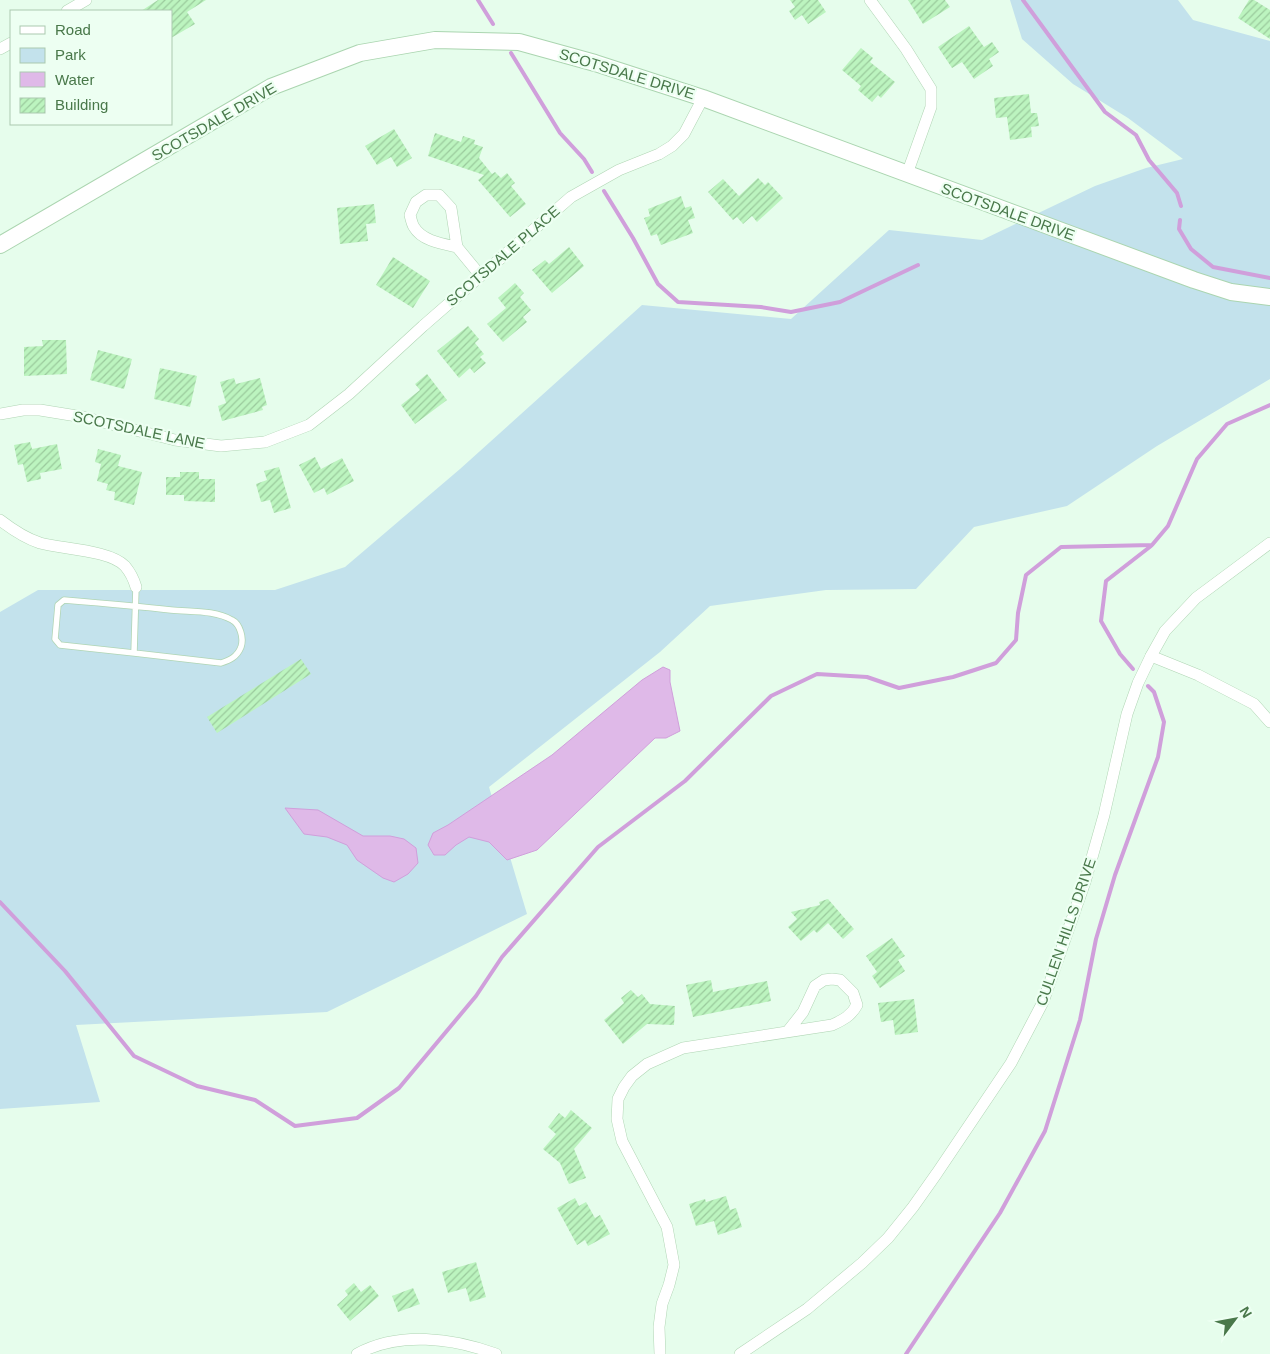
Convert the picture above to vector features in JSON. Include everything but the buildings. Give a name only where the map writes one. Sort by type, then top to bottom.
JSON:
[{"type":"street","points":[[68,10],[86,0]]},
{"type":"street","points":[[870,0],[906,49],[931,89],[931,107],[907,174]]},
{"type":"street","name":"SCOTSDALE DRIVE","points":[[0,245],[271,87],[360,53],[435,40],[519,42],[703,98],[1194,280],[1231,292],[1270,297]]},
{"type":"street","name":"SCOTSDALE PLACE","points":[[306,426],[349,394],[480,275],[571,197],[620,170],[659,154],[672,146],[684,134],[703,98]]},
{"type":"street","points":[[457,247],[440,244],[426,238],[414,228],[410,215],[416,202],[426,194],[439,195],[450,208],[457,247],[480,275]]},
{"type":"street","name":"SCOTSDALE LANE","points":[[0,414],[22,410],[40,410],[83,417],[175,440],[221,446],[265,442],[306,426]]},
{"type":"street","points":[[0,520],[26,538],[107,556],[125,565],[136,587]]},
{"type":"street","name":"CULLEN HILLS DRIVE","points":[[740,1354],[807,1308],[862,1263],[888,1238],[937,1173],[1011,1063],[1043,1002],[1085,882],[1104,815],[1127,714],[1138,683],[1151,656],[1165,631],[1196,598],[1270,543]]},
{"type":"street","points":[[1151,656],[1198,675],[1254,704],[1270,722]]},
{"type":"street","points":[[660,1354],[659,1327],[662,1304],[670,1285],[674,1265],[672,1246],[667,1227],[622,1141],[617,1119],[618,1099],[632,1076],[647,1064],[683,1048],[832,1025],[845,1019],[853,1012],[857,1005],[853,992],[840,980],[824,980],[815,986],[803,1012],[788,1031]]},
{"type":"street","points":[[357,1354],[388,1343],[424,1340],[451,1341],[496,1354]]},
{"type":"lane","points":[[134,653],[136,587]]},
{"type":"lane","points":[[64,600],[221,614],[234,621],[241,632],[242,645],[238,653],[231,660],[221,663],[134,653],[60,645],[55,639],[58,605],[64,600]]},
{"type":"green space","points":[[1010,0],[1178,0],[1193,20],[1270,41],[1270,379],[1157,446],[1067,506],[974,527],[916,589],[826,590],[710,606],[660,652],[489,787],[527,914],[327,1012],[76,1025],[100,1102],[0,1109],[0,612],[38,590],[275,590],[345,567],[460,469],[642,305],[791,319],[889,230],[982,240],[1095,186],[1146,168],[1183,159],[1128,118],[1073,84],[1022,39]]},
{"type":"water","points":[[663,667],[670,670],[670,682],[680,731],[666,738],[655,738],[537,850],[507,860],[489,842],[469,837],[445,855],[434,855],[428,845],[433,833],[448,825],[552,755],[642,680]]},
{"type":"water","points":[[285,808],[318,810],[363,836],[390,836],[404,839],[416,848],[418,863],[408,874],[394,882],[383,878],[357,860],[347,845],[327,837],[304,834]]},
{"type":"waterway","points":[[478,0],[493,24]]},
{"type":"waterway","points":[[1023,0],[1105,112],[1136,135],[1149,160],[1177,193],[1181,206]]},
{"type":"waterway","points":[[511,53],[560,133],[584,159],[592,172]]},
{"type":"waterway","points":[[604,191],[658,284],[678,302],[761,307],[791,312],[840,302],[918,265]]},
{"type":"waterway","points":[[1180,220],[1179,229],[1191,249],[1213,267],[1270,278]]},
{"type":"waterway","points":[[0,902],[65,971],[134,1056],[197,1086],[255,1100],[295,1126],[357,1118],[399,1088],[476,996],[502,957],[598,847],[685,781],[771,696],[817,674],[867,677],[899,688],[953,677],[996,663],[1016,640],[1018,613],[1026,575],[1061,547],[1152,545],[1168,526],[1197,459],[1227,424],[1270,405]]},
{"type":"waterway","points":[[1133,669],[1120,654],[1101,621],[1106,581],[1151,546]]},
{"type":"waterway","points":[[906,1354],[1000,1213],[1045,1131],[1080,1020],[1096,939],[1115,875],[1158,757],[1164,722],[1154,692],[1148,686]]}]
